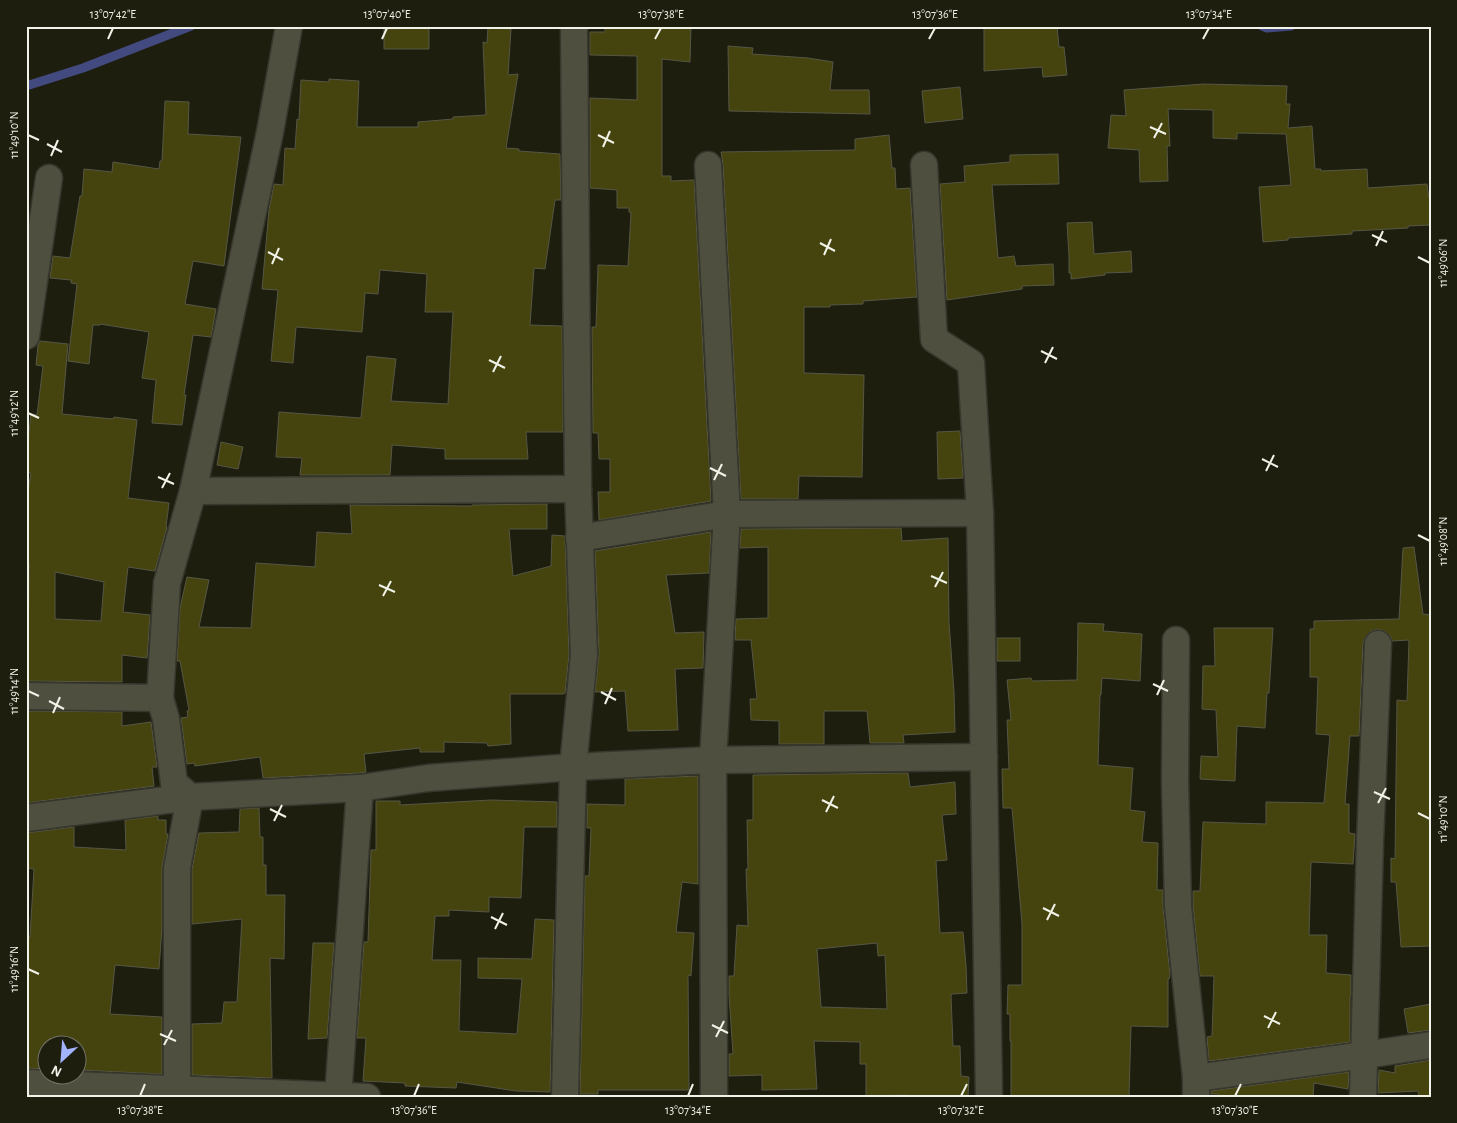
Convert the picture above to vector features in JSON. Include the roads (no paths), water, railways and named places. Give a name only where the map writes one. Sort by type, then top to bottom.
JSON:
[{"type":"street","points":[[190,797],[174,783],[166,719],[160,698],[167,583],[193,491],[270,132],[289,26]]},
{"type":"street","points":[[565,1097],[573,767],[584,655],[578,488],[574,26]]},
{"type":"street","points":[[708,165],[726,514],[713,760],[714,1097]]},
{"type":"street","points":[[924,165],[934,339],[971,363],[980,513],[989,1097]]},
{"type":"street","points":[[26,336],[49,178]]},
{"type":"street","points":[[193,491],[578,488]]},
{"type":"street","points":[[579,538],[726,514],[980,513]]},
{"type":"street","points":[[1176,640],[1175,782],[1178,906],[1196,1087],[1365,1055],[1431,1045]]},
{"type":"street","points":[[1363,1097],[1378,644]]},
{"type":"street","points":[[26,696],[160,698]]},
{"type":"street","points":[[26,818],[190,797],[360,788],[428,778],[573,767],[713,760],[984,757]]},
{"type":"street","points":[[338,1096],[360,788]]},
{"type":"street","points":[[177,1094],[177,868],[190,797]]},
{"type":"street","points":[[26,1083],[177,1094],[367,1097]]},
{"type":"waterway","points":[[26,86],[83,68],[191,26]]},
{"type":"waterway","points":[[1262,26],[1267,28],[1291,26]]}]
